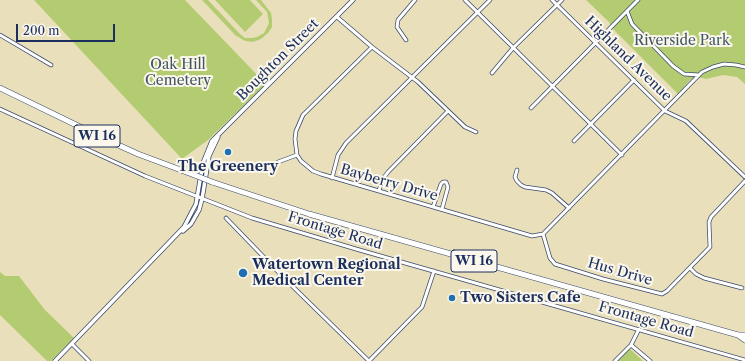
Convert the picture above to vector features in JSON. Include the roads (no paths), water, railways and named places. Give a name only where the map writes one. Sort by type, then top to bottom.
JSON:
[{"type":"highway","name":"WI 16","points":[[0,88],[112,142],[212,182],[309,214],[738,335],[745,335]]},
{"type":"highway","name":"WI 16","points":[[738,335],[745,340]]},
{"type":"street","name":"Boughton Street","points":[[180,233],[192,213],[198,197],[202,167],[212,141],[354,0]]},
{"type":"street","points":[[406,40],[397,27],[398,20],[415,0]]},
{"type":"street","points":[[465,0],[622,155]]},
{"type":"street","points":[[332,178],[338,155],[342,148],[490,0]]},
{"type":"street","name":"Highland Avenue","points":[[552,0],[665,111],[686,121],[745,177]]},
{"type":"street","points":[[492,73],[513,48],[562,0]]},
{"type":"street","points":[[531,108],[638,0]]},
{"type":"street","points":[[627,11],[632,24],[673,66],[684,74],[699,75]]},
{"type":"street","points":[[337,17],[372,48],[413,77],[465,127],[476,132]]},
{"type":"street","points":[[0,36],[51,65]]},
{"type":"street","points":[[278,162],[297,155],[295,145],[296,131],[303,115],[372,48]]},
{"type":"street","points":[[542,234],[570,208],[699,75],[709,68],[724,64],[745,67]]},
{"type":"street","points":[[574,141],[634,80]]},
{"type":"street","name":"Frontage Road","points":[[0,109],[98,155],[202,199],[252,218],[434,272],[745,360]]},
{"type":"street","points":[[379,191],[382,180],[388,172],[448,111]]},
{"type":"street","name":"Boughton Street","points":[[55,361],[180,233],[189,227],[194,221],[202,199],[209,156],[219,135]]},
{"type":"street","name":"Bayberry Drive","points":[[297,155],[301,161],[313,171],[332,178],[532,236],[542,234]]},
{"type":"street","points":[[518,170],[516,176],[517,181],[525,188],[552,193],[570,208]]},
{"type":"street","name":"Hus Drive","points":[[542,234],[553,263],[603,279],[662,294],[667,291],[710,248],[709,222],[711,217],[745,181]]},
{"type":"street","points":[[433,207],[441,184],[446,182],[448,187],[442,209]]},
{"type":"street","points":[[226,218],[286,280],[369,361],[422,306],[434,272]]},
{"type":"street","points":[[690,268],[696,274],[704,278],[742,288]]},
{"type":"street","points":[[615,361],[631,345],[639,329]]},
{"type":"street","points":[[72,344],[89,361]]},
{"type":"street","points":[[631,345],[650,361]]},
{"type":"place","name":"The Greenery","points":[[228,152]]},
{"type":"place","name":"Watertown Regional Medical Center","points":[[243,273]]},
{"type":"place","name":"Two Sisters Cafe","points":[[452,298]]},
{"type":"park label","name":"Riverside Park","points":[[682,41]]},
{"type":"park label","name":"Oak Hill Cemetery","points":[[178,74]]}]
